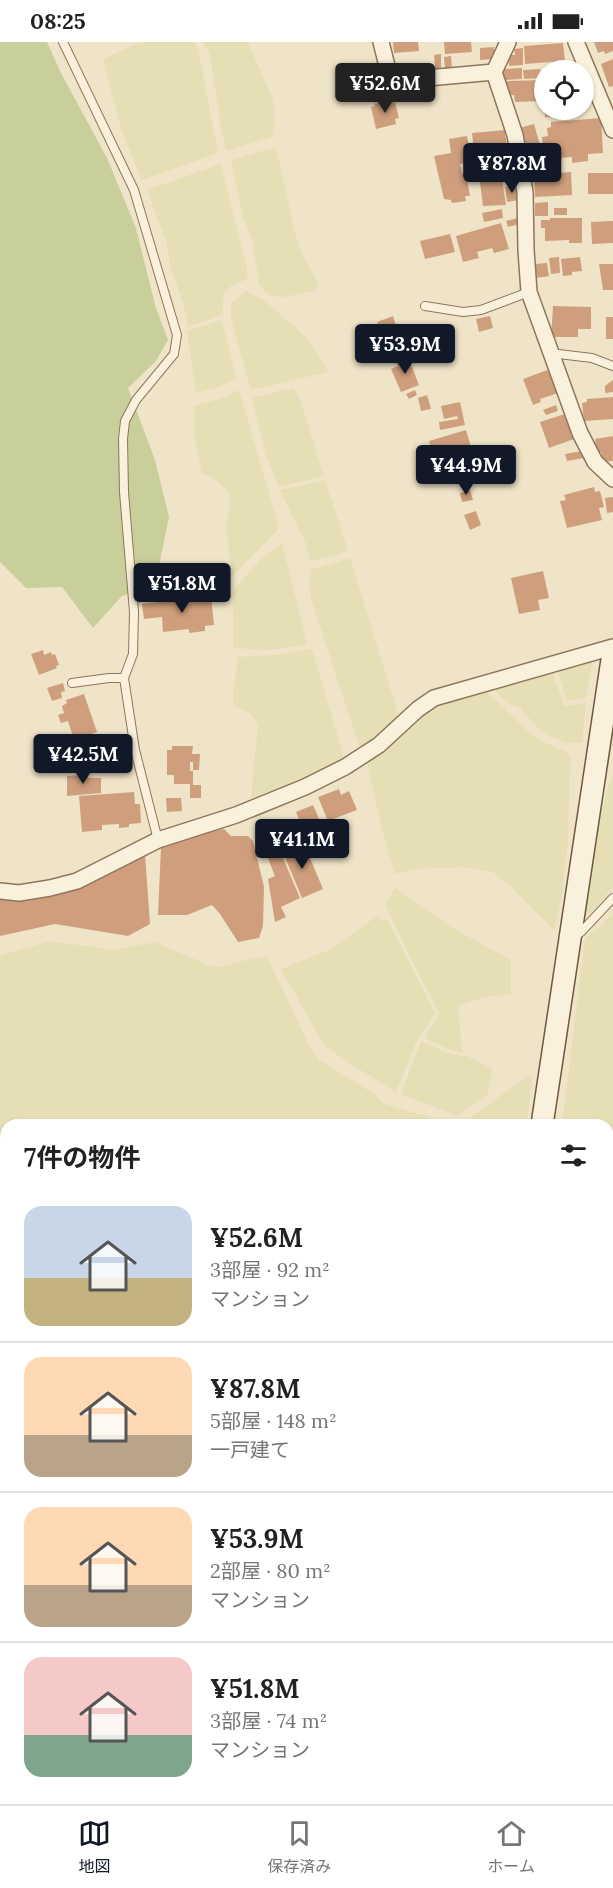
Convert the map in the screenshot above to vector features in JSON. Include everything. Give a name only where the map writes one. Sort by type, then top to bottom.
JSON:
[{"type":"street","points":[[381,42],[390,78],[394,81],[494,72]]},
{"type":"street","points":[[508,42],[494,72],[515,135],[525,192],[529,292],[580,433],[595,462],[613,479]]},
{"type":"street","points":[[576,42],[613,130]]},
{"type":"street","points":[[0,891],[18,893],[77,881],[158,840],[236,815],[305,787],[345,767],[379,745],[418,709],[434,698],[613,647]]},
{"type":"street","points":[[543,1119],[613,653]]},
{"type":"lane","points":[[63,42],[134,190],[177,335],[174,354],[136,400],[125,421],[124,492],[134,612],[133,654],[124,678],[135,750],[158,840]]},
{"type":"lane","points":[[425,306],[463,312],[481,310],[529,292]]},
{"type":"lane","points":[[550,353],[592,358],[613,366]]},
{"type":"lane","points":[[72,683],[124,678]]},
{"type":"lane","points":[[570,939],[581,932],[613,898]]},
{"type":"shaded area","points":[[140,42],[194,42],[198,48],[218,153],[142,180],[121,129],[103,59]]},
{"type":"shaded area","points":[[203,42],[248,42],[273,100],[275,125],[272,137],[226,151],[210,55]]},
{"type":"shaded area","points":[[276,147],[298,246],[319,286],[313,291],[284,297],[269,295],[259,285],[253,242],[243,217],[231,160]]},
{"type":"shaded area","points":[[221,164],[248,279],[232,285],[224,293],[222,315],[188,327],[183,302],[171,269],[166,241],[147,190]]},
{"type":"shaded area","points":[[246,291],[263,300],[301,332],[312,345],[328,372],[251,390],[231,319],[231,303]]},
{"type":"shaded area","points":[[222,320],[236,379],[219,387],[196,393],[187,331]]},
{"type":"shaded area","points":[[293,388],[299,396],[324,476],[279,487],[266,455],[252,398]]},
{"type":"shaded area","points":[[239,390],[279,528],[232,577],[226,526],[231,504],[228,491],[213,477],[202,474],[194,431],[194,406],[222,398]]},
{"type":"shaded area","points":[[325,480],[348,550],[335,556],[310,561],[306,544],[280,490]]},
{"type":"shaded area","points":[[282,543],[307,644],[270,650],[233,648],[233,591],[260,560]]},
{"type":"shaded area","points":[[350,558],[400,720],[361,751],[311,599],[310,583],[310,570]]},
{"type":"shaded area","points":[[312,649],[345,761],[251,798],[258,724],[250,714],[233,705],[238,657],[284,654]]},
{"type":"shaded area","points":[[593,659],[586,698],[567,701],[557,669]]},
{"type":"shaded area","points":[[552,671],[564,706],[586,703],[582,743],[565,743],[548,735],[536,726],[520,708],[502,699],[494,687]]},
{"type":"shaded area","points":[[486,691],[529,732],[570,756],[568,842],[561,900],[554,930],[515,890],[493,872],[465,867],[417,869],[395,874],[382,830],[367,762],[423,715],[451,700]]},
{"type":"shaded area","points":[[613,775],[613,887],[594,910],[585,916],[599,824]]},
{"type":"shaded area","points":[[394,887],[451,927],[511,960],[511,995],[489,996],[458,1005],[462,1053],[424,1038],[440,1014],[386,906]]},
{"type":"shaded area","points":[[613,913],[613,1119],[563,1119],[585,938]]},
{"type":"shaded area","points":[[377,916],[381,921],[387,919],[435,1013],[415,1045],[396,1092],[324,1045],[281,969],[331,949]]},
{"type":"shaded area","points":[[50,941],[113,950],[155,942],[208,965],[220,967],[257,957],[267,957],[318,1059],[374,1094],[385,1104],[431,1119],[0,1119],[0,956]]},
{"type":"shaded area","points":[[421,1041],[443,1051],[467,1056],[493,1069],[487,1095],[458,1116],[401,1094]]},
{"type":"shaded area","points":[[528,1076],[532,1077],[528,1119],[469,1119]]},
{"type":"green space","points":[[0,42],[47,42],[61,73],[107,158],[136,228],[155,305],[168,340],[156,361],[128,388],[155,460],[169,517],[156,580],[121,597],[93,628],[62,587],[26,588],[0,562]]},
{"type":"building","points":[[393,42],[418,42],[419,51],[394,53]]},
{"type":"building","points":[[444,42],[471,42],[472,52],[445,54]]},
{"type":"building","points":[[594,42],[613,42],[613,51],[605,54],[604,51],[598,53]]},
{"type":"building","points":[[563,43],[565,60],[534,60],[534,63],[525,64],[524,46]]},
{"type":"building","points":[[494,47],[494,59],[480,60],[480,48]]},
{"type":"building","points":[[523,48],[523,65],[509,66],[508,55],[515,55],[514,49]]},
{"type":"building","points":[[441,54],[441,68],[435,68],[434,55]]},
{"type":"building","points":[[451,56],[452,69],[445,70],[444,57]]},
{"type":"building","points":[[613,59],[613,86],[609,87],[601,64]]},
{"type":"building","points":[[522,68],[522,79],[504,80],[503,69]]},
{"type":"building","points":[[534,69],[534,78],[524,79],[523,70]]},
{"type":"building","points":[[534,80],[534,101],[515,102],[514,95],[509,95],[509,89],[506,89],[506,81]]},
{"type":"building","points":[[390,99],[391,103],[395,102],[399,118],[395,119],[396,124],[376,129],[371,107]]},
{"type":"building","points":[[601,118],[603,153],[588,154],[588,161],[572,163],[572,157],[544,159],[542,137],[548,136],[547,128],[551,127],[551,122]]},
{"type":"building","points":[[534,124],[540,145],[525,149],[519,128]]},
{"type":"building","points":[[505,130],[507,149],[498,149],[499,158],[475,160],[472,133]]},
{"type":"building","points":[[467,136],[472,162],[460,164],[462,173],[466,173],[470,196],[465,196],[466,201],[452,203],[451,200],[444,199],[434,156],[451,153],[449,139]]},
{"type":"building","points":[[511,150],[513,160],[502,162],[500,152]]},
{"type":"building","points":[[571,172],[572,195],[535,197],[534,175]]},
{"type":"building","points":[[588,173],[613,173],[613,194],[588,194]]},
{"type":"building","points":[[502,179],[506,205],[483,206],[480,182]]},
{"type":"building","points":[[518,186],[520,200],[507,202],[505,187]]},
{"type":"building","points":[[548,202],[548,216],[535,216],[535,203]]},
{"type":"building","points":[[554,208],[567,208],[567,215],[554,215]]},
{"type":"building","points":[[502,209],[503,218],[484,222],[482,213]]},
{"type":"building","points":[[518,218],[520,224],[508,227],[506,221]]},
{"type":"building","points":[[550,218],[582,218],[582,243],[569,243],[569,240],[545,241],[545,228],[541,228],[541,220],[550,220]]},
{"type":"building","points":[[613,221],[613,243],[592,244],[591,222]]},
{"type":"building","points":[[501,223],[509,249],[494,253],[492,248],[477,252],[479,258],[463,262],[456,236]]},
{"type":"building","points":[[450,234],[455,252],[425,259],[420,241]]},
{"type":"building","points":[[559,257],[560,273],[551,274],[549,258]]},
{"type":"building","points":[[580,257],[582,271],[563,276],[561,259]]},
{"type":"building","points":[[547,263],[549,276],[536,278],[535,264]]},
{"type":"building","points":[[599,264],[613,264],[613,290],[603,290]]},
{"type":"building","points":[[553,306],[591,307],[591,329],[578,329],[578,337],[551,337]]},
{"type":"building","points":[[393,316],[397,329],[382,334],[377,322]]},
{"type":"building","points":[[490,316],[493,328],[479,332],[476,319]]},
{"type":"building","points":[[606,317],[613,317],[613,339],[606,339]]},
{"type":"building","points":[[399,332],[406,352],[396,356],[389,336]]},
{"type":"building","points":[[408,357],[419,385],[401,392],[391,369],[398,366],[396,362]]},
{"type":"building","points":[[550,369],[558,393],[540,399],[541,402],[533,405],[523,379]]},
{"type":"building","points":[[613,380],[613,392],[605,393],[605,386]]},
{"type":"building","points":[[415,390],[417,395],[409,399],[406,394]]},
{"type":"building","points":[[427,395],[431,409],[421,411],[418,398]]},
{"type":"building","points":[[613,397],[613,419],[584,421],[582,403],[587,402],[587,399]]},
{"type":"building","points":[[460,402],[465,425],[440,430],[439,422],[458,419],[457,416],[444,419],[441,406]]},
{"type":"building","points":[[556,405],[558,411],[546,415],[543,410]]},
{"type":"building","points":[[565,414],[574,439],[549,448],[540,422]]},
{"type":"building","points":[[466,430],[480,477],[472,480],[469,471],[458,474],[452,455],[435,460],[429,441]]},
{"type":"building","points":[[613,436],[613,461],[603,462],[601,452],[597,453],[595,439]]},
{"type":"building","points":[[582,451],[584,458],[567,461],[565,454]]},
{"type":"building","points":[[594,487],[595,492],[600,491],[604,507],[599,508],[602,520],[567,528],[560,501],[566,500],[564,495]]},
{"type":"building","points":[[470,490],[473,500],[462,502],[460,493]]},
{"type":"building","points":[[613,497],[613,512],[607,513],[605,498]]},
{"type":"building","points":[[476,511],[481,525],[470,530],[464,515]]},
{"type":"building","points":[[543,571],[549,598],[538,600],[540,610],[519,614],[511,578]]},
{"type":"building","points":[[211,596],[214,625],[205,626],[205,631],[189,633],[189,629],[163,632],[162,617],[144,619],[142,604]]},
{"type":"building","points":[[43,650],[44,655],[51,652],[52,655],[55,654],[59,665],[39,675],[31,654]]},
{"type":"building","points":[[63,683],[65,691],[61,692],[62,698],[52,701],[47,688]]},
{"type":"building","points":[[84,694],[97,732],[74,740],[68,721],[61,723],[58,715],[64,713],[62,706],[67,703],[66,700]]},
{"type":"building","points":[[172,746],[193,746],[192,754],[200,754],[199,770],[193,770],[193,762],[190,762],[190,771],[193,771],[193,785],[201,785],[201,798],[190,798],[190,784],[174,784],[174,775],[167,775],[167,750],[172,750]]},
{"type":"building","points":[[88,775],[88,778],[101,778],[101,793],[67,796],[67,776]]},
{"type":"building","points":[[339,789],[341,795],[349,791],[357,810],[328,821],[318,797]]},
{"type":"building","points":[[134,792],[135,804],[140,804],[141,823],[119,828],[119,824],[102,825],[102,830],[82,832],[79,796]]},
{"type":"building","points":[[166,798],[181,798],[182,811],[167,812]]},
{"type":"building","points":[[313,805],[321,823],[304,831],[296,812]]},
{"type":"building","points":[[224,829],[231,836],[248,836],[253,841],[264,887],[263,926],[259,938],[238,942],[212,905],[187,915],[158,915],[161,847],[194,835]]},
{"type":"building","points":[[303,841],[323,889],[302,898],[282,850]]},
{"type":"building","points":[[280,851],[300,898],[281,907],[286,917],[275,922],[268,879],[275,876],[267,856]]},
{"type":"building","points":[[145,854],[150,924],[128,936],[55,924],[0,936],[0,898]]}]
